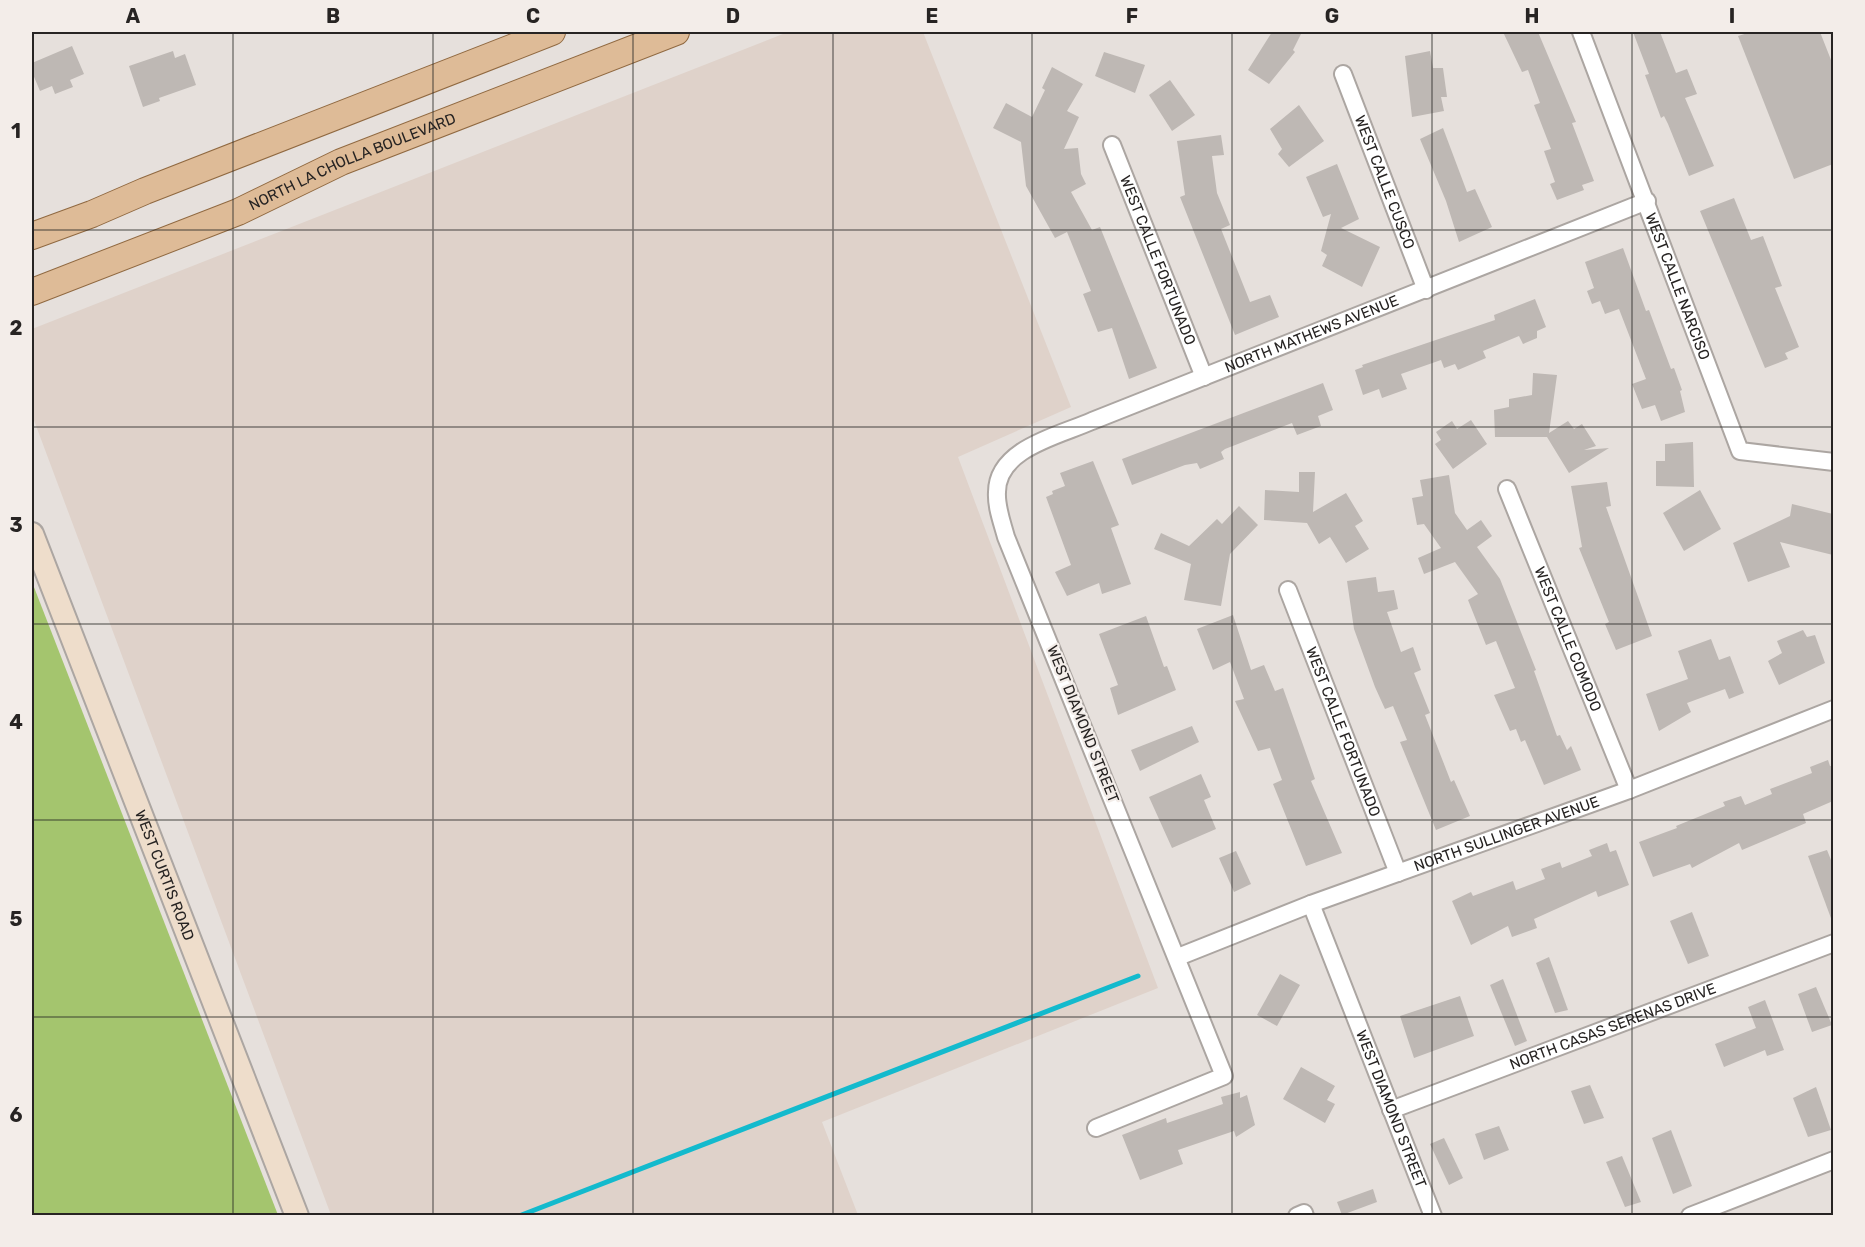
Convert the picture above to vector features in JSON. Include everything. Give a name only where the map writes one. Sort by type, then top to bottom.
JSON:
[{"type":"main road","points":[[32,236],[552,32]]},
{"type":"main road","name":"NORTH LA CHOLLA BOULEVARD","points":[[32,292],[238,212],[341,162],[676,32]]},
{"type":"street","name":"WEST CALLE NARCISO","points":[[1581,32],[1740,451],[1833,462]]},
{"type":"street","name":"WEST CALLE CUSCO","points":[[1343,74],[1426,290]]},
{"type":"street","name":"WEST CALLE FORTUNADO","points":[[1112,145],[1204,377]]},
{"type":"street","name":"NORTH MATHEWS AVENUE","points":[[996,489],[1005,466],[1022,451],[1647,201]]},
{"type":"street","name":"WEST DIAMOND STREET","points":[[996,489],[998,511],[1006,537],[1178,957],[1224,1076],[1096,1128]]},
{"type":"street","name":"WEST CALLE COMODO","points":[[1507,489],[1629,790]]},
{"type":"street","name":"WEST CURTIS ROAD","points":[[32,534],[297,1215]]},
{"type":"street","name":"WEST CALLE FORTUNADO","points":[[1288,590],[1398,873]]},
{"type":"street","name":"NORTH SULLINGER AVENUE","points":[[1178,957],[1311,903],[1629,790],[1833,709]]},
{"type":"street","name":"WEST DIAMOND STREET","points":[[1311,903],[1433,1215]]},
{"type":"street","name":"NORTH CASAS SERENAS DRIVE","points":[[1391,1110],[1833,943]]},
{"type":"street","points":[[1690,1215],[1833,1160]]},
{"type":"street","points":[[1297,1215],[1304,1213],[1305,1215]]},
{"type":"shaded area","points":[[788,32],[923,32],[1071,407],[958,457],[1158,988],[822,1122],[858,1215],[331,1215],[32,415],[32,329]]},
{"type":"green space","points":[[32,582],[278,1215],[32,1215]]},
{"type":"building","points":[[1272,32],[1302,32],[1293,50],[1295,52],[1269,84],[1248,70]]},
{"type":"building","points":[[1503,32],[1538,32],[1576,122],[1572,123],[1594,181],[1582,185],[1584,190],[1557,200],[1550,184],[1555,182],[1544,151],[1551,149],[1534,105],[1540,103],[1528,70],[1522,72]]},
{"type":"building","points":[[1633,32],[1660,32],[1676,73],[1687,69],[1697,94],[1685,98],[1714,166],[1689,176],[1668,124],[1664,116],[1661,118],[1645,75],[1649,74]]},
{"type":"building","points":[[1751,32],[1820,32],[1833,65],[1833,164],[1794,179],[1738,36]]},
{"type":"building","points":[[72,46],[84,74],[70,80],[73,87],[55,94],[52,86],[40,91],[32,72],[32,63]]},
{"type":"building","points":[[173,51],[175,58],[185,54],[196,85],[159,98],[160,101],[143,107],[129,66]]},
{"type":"building","points":[[1430,51],[1433,68],[1443,68],[1447,97],[1441,97],[1444,111],[1412,117],[1405,56]]},
{"type":"building","points":[[1104,52],[1145,65],[1135,93],[1095,76]]},
{"type":"building","points":[[1052,67],[1083,84],[1067,111],[1079,117],[1064,149],[1078,148],[1081,174],[1086,184],[1071,192],[1092,230],[1100,227],[1157,368],[1129,379],[1112,328],[1098,332],[1083,294],[1091,291],[1067,232],[1055,238],[1026,186],[1021,142],[993,128],[1006,103],[1032,117],[1045,90],[1042,88]]},
{"type":"building","points":[[1170,80],[1195,115],[1172,131],[1149,95]]},
{"type":"building","points":[[1299,105],[1324,141],[1289,167],[1278,154],[1282,149],[1270,129]]},
{"type":"building","points":[[1443,128],[1467,192],[1475,189],[1492,227],[1459,242],[1446,201],[1420,139]]},
{"type":"building","points":[[1221,135],[1224,155],[1212,156],[1217,193],[1230,225],[1221,229],[1250,302],[1270,295],[1279,317],[1235,335],[1180,197],[1185,195],[1177,141]]},
{"type":"building","points":[[1337,164],[1359,219],[1341,228],[1380,247],[1362,287],[1322,266],[1327,255],[1321,251],[1331,214],[1323,217],[1306,177]]},
{"type":"building","points":[[1734,198],[1751,240],[1763,236],[1782,286],[1775,288],[1799,347],[1785,353],[1788,359],[1765,368],[1700,211]]},
{"type":"building","points":[[1623,248],[1646,311],[1649,310],[1671,369],[1674,368],[1682,390],[1680,391],[1685,412],[1661,421],[1655,405],[1642,409],[1632,384],[1646,379],[1619,309],[1605,314],[1600,301],[1592,304],[1587,291],[1594,288],[1585,262]]},
{"type":"building","points":[[1535,299],[1546,327],[1537,331],[1537,338],[1523,344],[1519,336],[1483,351],[1486,358],[1458,370],[1455,364],[1444,368],[1441,360],[1401,374],[1407,389],[1382,398],[1379,389],[1363,395],[1355,370],[1363,367],[1362,365],[1495,320],[1494,315]]},
{"type":"building","points":[[1533,373],[1557,375],[1549,433],[1568,421],[1574,429],[1582,424],[1596,446],[1584,450],[1609,448],[1569,473],[1547,437],[1495,437],[1494,410],[1509,407],[1509,399],[1532,395]]},
{"type":"building","points":[[1323,383],[1333,410],[1318,416],[1321,426],[1297,435],[1292,423],[1225,449],[1221,452],[1224,459],[1200,469],[1197,463],[1185,465],[1132,485],[1122,459]]},
{"type":"building","points":[[1471,420],[1487,444],[1453,469],[1435,444],[1441,440],[1436,432],[1452,421],[1457,429]]},
{"type":"building","points":[[1693,442],[1694,487],[1656,486],[1656,461],[1665,461],[1665,444]]},
{"type":"building","points":[[1093,461],[1119,525],[1111,528],[1131,584],[1102,594],[1099,583],[1067,596],[1055,572],[1071,565],[1046,497],[1053,494],[1052,491],[1065,486],[1060,473]]},
{"type":"building","points":[[1299,472],[1315,472],[1313,512],[1346,493],[1363,521],[1355,526],[1369,549],[1346,563],[1330,537],[1319,544],[1307,523],[1264,520],[1265,490],[1299,492]]},
{"type":"building","points":[[1449,475],[1455,513],[1467,530],[1481,520],[1492,536],[1477,547],[1500,579],[1536,670],[1534,671],[1557,736],[1560,735],[1567,750],[1571,746],[1581,770],[1544,785],[1525,740],[1521,742],[1516,729],[1510,731],[1494,695],[1515,688],[1496,641],[1486,645],[1468,600],[1478,594],[1455,562],[1424,574],[1418,558],[1441,548],[1424,524],[1417,525],[1412,498],[1423,496],[1420,480]]},
{"type":"building","points":[[1607,482],[1611,506],[1606,507],[1652,636],[1616,650],[1605,624],[1609,622],[1579,548],[1582,547],[1571,486]]},
{"type":"building","points":[[1700,490],[1721,529],[1684,551],[1663,513]]},
{"type":"building","points":[[1792,504],[1833,514],[1833,555],[1780,542],[1790,567],[1748,582],[1733,543],[1790,516]]},
{"type":"building","points":[[1239,506],[1258,525],[1230,554],[1221,606],[1184,600],[1191,564],[1154,549],[1161,533],[1189,546],[1217,519],[1222,524]]},
{"type":"building","points":[[1376,577],[1378,592],[1394,590],[1398,609],[1387,612],[1401,652],[1413,647],[1421,670],[1414,673],[1430,713],[1425,715],[1451,782],[1454,780],[1470,816],[1436,830],[1400,742],[1407,740],[1393,706],[1385,709],[1354,629],[1347,581]]},
{"type":"building","points":[[1233,615],[1251,670],[1264,665],[1275,691],[1283,688],[1315,779],[1311,781],[1342,853],[1306,866],[1273,784],[1282,780],[1270,748],[1258,751],[1235,701],[1244,699],[1230,662],[1213,670],[1197,629]]},
{"type":"building","points":[[1146,616],[1164,667],[1167,666],[1176,690],[1118,715],[1110,688],[1118,685],[1099,634]]},
{"type":"building","points":[[1803,630],[1807,637],[1815,635],[1825,663],[1779,685],[1768,661],[1782,653],[1777,641]]},
{"type":"building","points":[[1711,639],[1719,660],[1730,656],[1744,693],[1729,699],[1725,689],[1687,703],[1691,712],[1659,731],[1646,694],[1688,679],[1678,651]]},
{"type":"building","points":[[1192,726],[1199,742],[1140,771],[1131,750]]},
{"type":"building","points":[[1828,760],[1830,766],[1833,766],[1833,801],[1803,814],[1806,823],[1742,850],[1739,843],[1692,868],[1690,864],[1653,877],[1639,842],[1725,806],[1723,802],[1741,796],[1745,805],[1772,794],[1770,789],[1812,773],[1810,767]]},
{"type":"building","points":[[1201,774],[1211,797],[1204,800],[1216,829],[1172,848],[1149,797]]},
{"type":"building","points":[[1607,843],[1610,852],[1616,850],[1629,885],[1598,897],[1596,891],[1534,919],[1537,928],[1512,937],[1508,926],[1471,945],[1452,901],[1471,892],[1473,896],[1513,881],[1516,890],[1545,879],[1541,869],[1560,862],[1562,868],[1592,856],[1589,850]]},
{"type":"building","points":[[1827,850],[1833,865],[1832,921],[1808,856]]},
{"type":"building","points":[[1236,851],[1251,884],[1234,892],[1219,858]]},
{"type":"building","points":[[1692,912],[1709,956],[1688,964],[1670,921]]},
{"type":"building","points":[[1549,957],[1568,1010],[1555,1013],[1536,963]]},
{"type":"building","points":[[1280,974],[1300,985],[1277,1026],[1257,1015]]},
{"type":"building","points":[[1503,979],[1527,1041],[1515,1046],[1490,985]]},
{"type":"building","points":[[1816,987],[1832,1025],[1812,1032],[1798,994]]},
{"type":"building","points":[[1460,996],[1474,1036],[1414,1058],[1400,1016]]},
{"type":"building","points":[[1765,1000],[1784,1050],[1767,1056],[1765,1050],[1724,1067],[1715,1044],[1756,1028],[1748,1007]]},
{"type":"building","points":[[1301,1067],[1335,1086],[1327,1100],[1335,1104],[1325,1123],[1283,1099]]},
{"type":"building","points":[[1590,1085],[1604,1118],[1584,1124],[1571,1091]]},
{"type":"building","points":[[1816,1087],[1831,1130],[1808,1137],[1793,1098]]},
{"type":"building","points":[[1240,1092],[1240,1098],[1247,1095],[1255,1125],[1236,1137],[1234,1131],[1178,1150],[1183,1164],[1140,1180],[1122,1135],[1166,1118],[1167,1123],[1223,1104],[1221,1097]]},
{"type":"building","points":[[1499,1126],[1509,1150],[1484,1160],[1475,1134]]},
{"type":"building","points":[[1671,1130],[1692,1186],[1673,1194],[1652,1138]]},
{"type":"building","points":[[1444,1138],[1463,1178],[1449,1185],[1430,1144]]},
{"type":"building","points":[[1622,1156],[1641,1202],[1625,1207],[1606,1162]]},
{"type":"building","points":[[1373,1189],[1377,1202],[1342,1215],[1337,1202]]},
{"type":"waterway","points":[[519,1216],[1138,976]]}]
